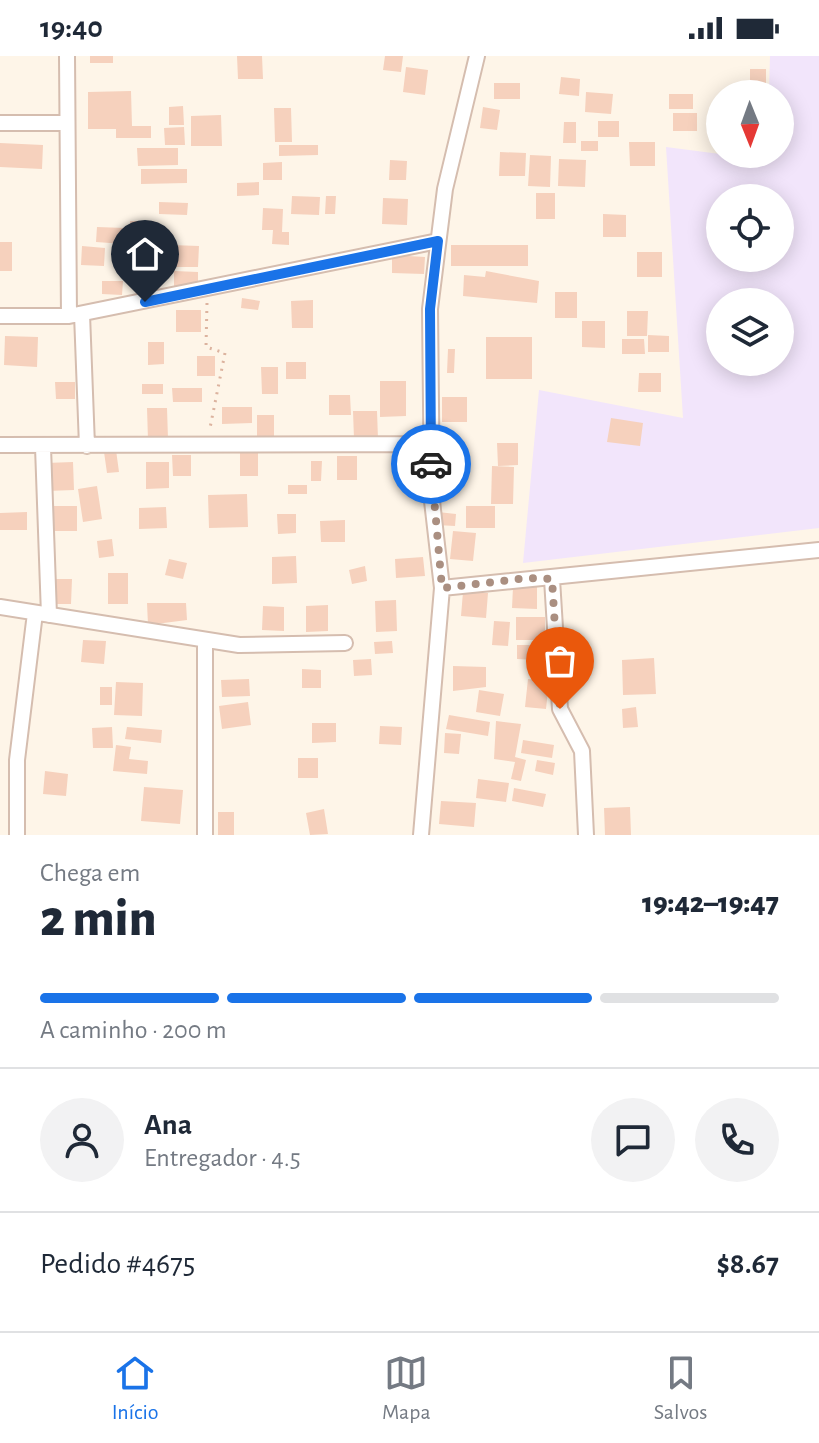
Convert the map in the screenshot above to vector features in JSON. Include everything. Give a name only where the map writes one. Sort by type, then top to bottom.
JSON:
[{"type":"street","points":[[67,56],[75,315],[87,446]]},
{"type":"street","points":[[436,264],[442,208],[477,56]]},
{"type":"street","points":[[0,123],[67,123]]},
{"type":"street","points":[[421,835],[442,588],[432,501],[430,309],[442,208]]},
{"type":"street","points":[[0,316],[75,315],[207,291],[438,241]]},
{"type":"street","points":[[0,445],[431,444]]},
{"type":"street","points":[[17,835],[17,760],[42,614],[43,447]]},
{"type":"street","points":[[442,588],[819,550]]},
{"type":"street","points":[[552,579],[560,709],[582,751],[586,835]]},
{"type":"street","points":[[0,607],[239,645],[345,643]]},
{"type":"street","points":[[205,641],[205,835]]},
{"type":"path","points":[[207,291],[206,347],[225,353],[207,443]]},
{"type":"shaded area","points":[[770,56],[819,56],[819,528],[523,563],[539,390],[683,418],[666,147],[706,152],[706,168],[794,168],[794,80],[769,80]]},
{"type":"building","points":[[90,56],[113,56],[113,63],[90,63]]},
{"type":"building","points":[[237,56],[262,56],[263,79],[238,79]]},
{"type":"building","points":[[385,56],[403,56],[401,72],[383,70]]},
{"type":"building","points":[[406,67],[428,70],[425,95],[403,92]]},
{"type":"building","points":[[750,69],[766,69],[766,80],[750,80]]},
{"type":"building","points":[[561,77],[580,79],[579,96],[559,94]]},
{"type":"building","points":[[494,83],[520,83],[520,99],[494,99]]},
{"type":"building","points":[[131,91],[132,126],[151,126],[151,138],[116,138],[116,129],[88,129],[88,92]]},
{"type":"building","points":[[586,92],[613,94],[611,114],[585,112]]},
{"type":"building","points":[[669,94],[693,94],[693,109],[669,109]]},
{"type":"building","points":[[183,106],[184,125],[169,125],[169,107]]},
{"type":"building","points":[[483,107],[500,110],[497,130],[480,128]]},
{"type":"building","points":[[274,108],[291,108],[292,142],[275,142]]},
{"type":"building","points":[[673,113],[697,113],[697,131],[673,131]]},
{"type":"building","points":[[221,115],[222,146],[191,146],[191,116]]},
{"type":"building","points":[[598,121],[619,121],[619,137],[598,137]]},
{"type":"building","points":[[564,122],[576,122],[576,143],[563,143]]},
{"type":"building","points":[[184,127],[185,145],[165,145],[164,128]]},
{"type":"building","points":[[581,141],[598,141],[598,151],[581,151]]},
{"type":"building","points":[[629,142],[655,142],[655,166],[630,166]]},
{"type":"building","points":[[0,143],[43,145],[42,169],[0,167]]},
{"type":"building","points":[[279,145],[318,145],[318,155],[279,156]]},
{"type":"building","points":[[137,148],[178,148],[178,165],[138,166]]},
{"type":"building","points":[[500,152],[526,153],[525,176],[499,176]]},
{"type":"building","points":[[530,155],[551,156],[550,187],[528,186]]},
{"type":"building","points":[[559,159],[586,160],[585,187],[558,186]]},
{"type":"building","points":[[390,160],[407,161],[406,180],[389,180]]},
{"type":"building","points":[[282,162],[282,180],[263,180],[263,163]]},
{"type":"building","points":[[141,169],[187,169],[187,183],[141,184]]},
{"type":"building","points":[[259,182],[259,195],[237,196],[237,183]]},
{"type":"building","points":[[536,193],[555,193],[555,219],[536,219]]},
{"type":"building","points":[[292,196],[320,197],[319,215],[291,214]]},
{"type":"building","points":[[326,196],[336,196],[335,214],[325,214]]},
{"type":"building","points":[[383,198],[408,199],[407,225],[382,224]]},
{"type":"building","points":[[159,202],[188,203],[187,215],[159,214]]},
{"type":"building","points":[[263,208],[283,209],[282,232],[289,232],[289,245],[272,244],[273,230],[262,230]]},
{"type":"building","points":[[603,214],[626,215],[626,237],[603,237]]},
{"type":"building","points":[[130,221],[154,221],[154,241],[130,241]]},
{"type":"building","points":[[97,227],[125,228],[124,244],[96,242]]},
{"type":"building","points":[[0,242],[12,242],[12,271],[0,271]]},
{"type":"building","points":[[171,245],[199,246],[198,267],[170,267]]},
{"type":"building","points":[[451,245],[528,245],[528,266],[451,266]]},
{"type":"building","points":[[82,246],[105,248],[104,266],[81,265]]},
{"type":"building","points":[[131,251],[153,251],[153,268],[131,268]]},
{"type":"building","points":[[637,252],[662,252],[662,277],[637,277]]},
{"type":"building","points":[[392,255],[425,257],[424,274],[392,273]]},
{"type":"building","points":[[174,271],[198,272],[198,287],[174,286]]},
{"type":"building","points":[[486,271],[539,281],[537,303],[463,296],[464,275],[485,277]]},
{"type":"building","points":[[102,281],[123,281],[122,295],[102,294]]},
{"type":"building","points":[[555,292],[577,292],[577,318],[555,318]]},
{"type":"building","points":[[242,298],[260,301],[258,310],[241,308]]},
{"type":"building","points":[[313,300],[313,328],[292,328],[291,301]]},
{"type":"building","points":[[176,310],[201,310],[201,332],[176,332]]},
{"type":"building","points":[[627,311],[648,311],[647,336],[627,336]]},
{"type":"building","points":[[582,321],[605,321],[605,348],[582,347]]},
{"type":"building","points":[[648,335],[669,336],[669,352],[648,352]]},
{"type":"building","points":[[5,336],[38,337],[37,367],[4,365]]},
{"type":"building","points":[[486,337],[532,337],[532,379],[486,379]]},
{"type":"building","points":[[622,339],[644,339],[645,354],[622,354]]},
{"type":"building","points":[[148,342],[164,342],[164,364],[148,365]]},
{"type":"building","points":[[448,349],[455,349],[454,373],[447,373]]},
{"type":"building","points":[[197,356],[215,356],[215,376],[197,376]]},
{"type":"building","points":[[286,362],[306,362],[306,379],[286,379]]},
{"type":"building","points":[[261,367],[278,367],[278,394],[262,394]]},
{"type":"building","points":[[639,373],[661,373],[661,392],[638,392]]},
{"type":"building","points":[[380,381],[406,381],[406,416],[380,417]]},
{"type":"building","points":[[55,382],[75,382],[75,399],[56,399]]},
{"type":"building","points":[[142,384],[163,384],[163,394],[142,394]]},
{"type":"building","points":[[172,388],[202,388],[202,402],[173,402]]},
{"type":"building","points":[[329,395],[350,395],[351,415],[329,415]]},
{"type":"building","points":[[442,397],[467,397],[467,422],[442,422]]},
{"type":"building","points":[[222,407],[252,407],[252,423],[222,424]]},
{"type":"building","points":[[147,408],[167,408],[168,439],[148,440]]},
{"type":"building","points":[[353,411],[377,411],[378,439],[354,439]]},
{"type":"building","points":[[257,415],[274,415],[274,436],[257,436]]},
{"type":"building","points":[[611,418],[643,423],[640,446],[607,442]]},
{"type":"building","points":[[497,443],[518,443],[518,465],[498,466]]},
{"type":"building","points":[[258,447],[258,476],[240,476],[240,448]]},
{"type":"building","points":[[116,450],[119,472],[107,473],[104,452]]},
{"type":"building","points":[[172,455],[191,455],[191,476],[173,476]]},
{"type":"building","points":[[337,456],[357,456],[357,480],[337,480]]},
{"type":"building","points":[[311,461],[322,461],[321,481],[311,481]]},
{"type":"building","points":[[73,462],[74,490],[47,491],[46,463]]},
{"type":"building","points":[[146,462],[169,462],[169,488],[146,489]]},
{"type":"building","points":[[419,463],[420,486],[400,487],[399,464]]},
{"type":"building","points":[[492,466],[514,467],[513,504],[491,504]]},
{"type":"building","points":[[288,485],[307,485],[307,494],[288,494]]},
{"type":"building","points":[[97,486],[102,519],[83,522],[78,489]]},
{"type":"building","points":[[247,494],[248,527],[209,528],[208,495]]},
{"type":"building","points":[[49,506],[77,506],[77,531],[49,531]]},
{"type":"building","points":[[466,506],[495,506],[495,528],[466,528]]},
{"type":"building","points":[[166,507],[167,528],[139,529],[139,508]]},
{"type":"building","points":[[27,512],[27,530],[0,530],[0,513]]},
{"type":"building","points":[[438,512],[456,514],[455,526],[437,525]]},
{"type":"building","points":[[277,514],[296,514],[296,533],[278,534]]},
{"type":"building","points":[[345,520],[345,542],[321,542],[320,521]]},
{"type":"building","points":[[453,531],[476,533],[473,561],[450,559]]},
{"type":"building","points":[[112,539],[114,556],[99,558],[97,541]]},
{"type":"building","points":[[296,556],[297,583],[272,584],[272,557]]},
{"type":"building","points":[[423,557],[425,576],[396,578],[395,559]]},
{"type":"building","points":[[169,559],[187,563],[183,579],[165,575]]},
{"type":"building","points":[[365,566],[367,581],[352,584],[349,570]]},
{"type":"building","points":[[108,573],[128,573],[128,604],[108,604]]},
{"type":"building","points":[[50,579],[72,579],[71,604],[50,604]]},
{"type":"building","points":[[513,587],[537,587],[537,609],[512,608]]},
{"type":"building","points":[[463,592],[488,593],[486,618],[461,616]]},
{"type":"building","points":[[396,600],[397,631],[376,632],[375,601]]},
{"type":"building","points":[[147,603],[186,603],[187,620],[148,625]]},
{"type":"building","points":[[328,605],[328,631],[306,632],[306,606]]},
{"type":"building","points":[[263,606],[284,607],[284,631],[262,630]]},
{"type":"building","points":[[516,617],[545,617],[545,640],[516,640]]},
{"type":"building","points":[[494,621],[510,622],[508,646],[492,645]]},
{"type":"building","points":[[83,640],[106,641],[104,664],[81,662]]},
{"type":"building","points":[[392,641],[393,653],[375,654],[374,642]]},
{"type":"building","points":[[517,645],[537,645],[537,660],[517,659]]},
{"type":"building","points":[[654,658],[656,694],[623,695],[622,660]]},
{"type":"building","points":[[371,659],[372,675],[354,676],[353,660]]},
{"type":"building","points":[[453,666],[486,667],[486,687],[453,691]]},
{"type":"building","points":[[302,669],[321,670],[321,688],[302,688]]},
{"type":"building","points":[[249,679],[250,696],[222,697],[221,680]]},
{"type":"building","points":[[528,679],[549,681],[546,709],[525,707]]},
{"type":"building","points":[[116,682],[143,683],[142,716],[114,715]]},
{"type":"building","points":[[100,687],[112,687],[112,705],[100,705]]},
{"type":"building","points":[[479,690],[504,694],[500,716],[476,712]]},
{"type":"building","points":[[248,702],[251,725],[222,729],[219,706]]},
{"type":"building","points":[[636,707],[638,727],[623,728],[622,709]]},
{"type":"building","points":[[449,715],[490,722],[488,736],[446,729]]},
{"type":"building","points":[[496,721],[521,724],[515,757],[526,760],[521,781],[511,779],[515,762],[494,759]]},
{"type":"building","points":[[312,723],[336,723],[336,742],[312,743]]},
{"type":"building","points":[[380,726],[402,727],[401,745],[379,744]]},
{"type":"building","points":[[112,727],[113,748],[93,748],[92,728]]},
{"type":"building","points":[[127,727],[162,730],[161,743],[125,739]]},
{"type":"building","points":[[445,733],[461,734],[459,754],[444,753]]},
{"type":"building","points":[[523,740],[554,745],[552,758],[521,753]]},
{"type":"building","points":[[116,745],[131,747],[129,759],[148,761],[147,774],[113,771]]},
{"type":"building","points":[[298,758],[318,758],[318,778],[298,778]]},
{"type":"building","points":[[537,760],[555,763],[553,775],[535,771]]},
{"type":"building","points":[[45,771],[68,774],[66,796],[43,794]]},
{"type":"building","points":[[478,779],[509,783],[506,802],[476,798]]},
{"type":"building","points":[[144,787],[183,790],[180,824],[141,821]]},
{"type":"building","points":[[514,788],[546,794],[543,807],[512,801]]},
{"type":"building","points":[[441,801],[476,803],[474,827],[439,824]]},
{"type":"building","points":[[630,807],[631,835],[605,835],[604,808]]},
{"type":"building","points":[[324,809],[328,834],[310,835],[306,813]]},
{"type":"building","points":[[218,812],[234,812],[234,835],[218,835]]},
{"type":"way so far","points":[[431,464],[442,588],[528,578],[552,579],[560,709]]},
{"type":"route","points":[[145,302],[438,241],[430,309],[431,464]]}]
